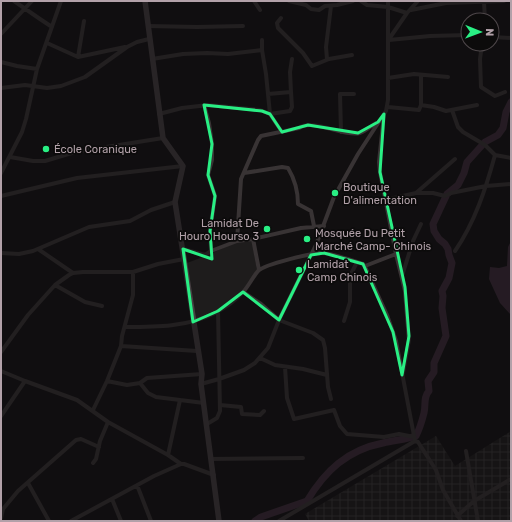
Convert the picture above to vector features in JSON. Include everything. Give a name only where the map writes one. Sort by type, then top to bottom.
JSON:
[{"type":"main road","points":[[145,1],[163,138],[183,166],[175,202],[197,351],[202,374],[204,403],[219,521]]},
{"type":"street","points":[[14,1],[52,27]]},
{"type":"street","points":[[1,34],[32,1]]},
{"type":"street","points":[[1,174],[22,132],[37,69],[61,1]]},
{"type":"street","points":[[254,1],[260,10]]},
{"type":"street","points":[[289,1],[319,10],[321,10],[323,6],[331,6],[353,1]]},
{"type":"street","points":[[361,1],[368,6],[388,7],[409,11],[446,4],[504,1]]},
{"type":"street","points":[[202,384],[219,380],[244,370],[260,358],[270,343],[279,320],[311,255],[324,226],[334,197],[356,158],[388,107],[388,1]]},
{"type":"street","points":[[389,40],[409,11],[418,1]]},
{"type":"street","points":[[482,2],[484,12]]},
{"type":"street","points":[[326,59],[331,6]]},
{"type":"street","points":[[281,18],[278,23],[278,28],[303,53],[312,66],[326,59],[352,55]]},
{"type":"street","points":[[78,57],[84,21]]},
{"type":"street","points":[[148,26],[243,26]]},
{"type":"street","points":[[389,40],[460,35]]},
{"type":"street","points":[[500,37],[511,38]]},
{"type":"street","points":[[47,43],[78,57],[127,46],[150,39]]},
{"type":"street","points":[[262,40],[270,114],[282,132]]},
{"type":"street","points":[[1,88],[19,85],[51,88],[61,86],[80,79],[127,46]]},
{"type":"street","points":[[152,58],[183,54],[234,54],[262,50]]},
{"type":"street","points":[[481,52],[481,87],[495,96],[505,92]]},
{"type":"street","points":[[159,114],[182,108],[204,105],[238,107],[260,110],[270,114],[290,111],[292,109],[290,92],[290,68],[292,58]]},
{"type":"street","points":[[1,62],[37,69]]},
{"type":"street","points":[[388,78],[414,74],[448,77]]},
{"type":"street","points":[[388,107],[419,110],[421,105],[420,75]]},
{"type":"street","points":[[268,94],[290,92]]},
{"type":"street","points":[[340,132],[340,94],[354,94]]},
{"type":"street","points":[[204,105],[209,123],[212,144],[212,160],[208,175],[215,196],[210,231],[211,251]]},
{"type":"street","points":[[421,105],[434,106],[446,111],[478,105]]},
{"type":"street","points":[[452,110],[458,127],[463,132],[485,145],[495,155],[511,158]]},
{"type":"street","points":[[384,114],[379,167],[396,254],[405,291],[409,336],[409,345],[402,375]]},
{"type":"street","points":[[237,240],[241,200],[240,184],[261,136],[308,125],[340,132],[361,132],[378,122]]},
{"type":"street","points":[[10,157],[34,161],[46,161],[76,152],[163,138]]},
{"type":"street","points":[[455,251],[468,230],[486,186],[495,155]]},
{"type":"street","points":[[416,193],[454,158]]},
{"type":"street","points":[[1,196],[77,178],[183,166]]},
{"type":"street","points":[[244,173],[282,167],[288,168],[298,196],[298,204],[311,211],[314,226]]},
{"type":"street","points":[[385,200],[416,193],[445,196],[452,193],[486,186],[511,184]]},
{"type":"street","points":[[1,254],[26,253],[89,227],[130,221],[151,210],[175,202]]},
{"type":"street","points":[[402,276],[413,241],[421,224]]},
{"type":"street","points":[[183,249],[205,255],[237,240],[253,240],[314,226],[324,226]]},
{"type":"street","points":[[253,240],[259,270]]},
{"type":"street","points":[[38,249],[73,273]]},
{"type":"street","points":[[125,327],[175,325],[193,322],[218,311],[243,292],[259,270],[271,264],[318,253],[324,253],[357,262],[365,266],[396,341],[415,439],[436,470],[441,486],[461,521]]},
{"type":"street","points":[[365,266],[396,254]]},
{"type":"street","points":[[1,352],[28,315],[65,277],[73,273],[133,272],[158,264],[184,259]]},
{"type":"street","points":[[344,321],[350,302],[350,276],[357,262]]},
{"type":"street","points":[[93,410],[107,381],[121,346],[122,336],[133,295],[133,272]]},
{"type":"street","points":[[56,285],[84,302],[102,306]]},
{"type":"street","points":[[243,292],[279,320],[320,337],[325,348],[328,388],[331,399]]},
{"type":"street","points":[[207,424],[218,418],[220,405],[218,311]]},
{"type":"street","points":[[121,346],[197,351]]},
{"type":"street","points":[[260,358],[270,364],[303,369],[327,375]]},
{"type":"street","points":[[284,367],[286,398],[294,419],[334,410],[340,426],[347,434],[384,437],[399,434],[415,439]]},
{"type":"street","points":[[1,371],[25,381],[70,396],[93,410],[108,422],[168,455],[181,464],[214,475]]},
{"type":"street","points":[[107,381],[127,385],[140,383],[147,378],[202,374]]},
{"type":"street","points":[[1,416],[25,381]]},
{"type":"street","points":[[140,383],[152,396],[204,403]]},
{"type":"street","points":[[168,455],[180,400]]},
{"type":"street","points":[[220,405],[241,407],[242,414],[261,414],[264,411]]},
{"type":"street","points":[[93,463],[96,459],[108,422]]},
{"type":"street","points":[[1,518],[3,509],[18,491],[78,439],[99,447]]},
{"type":"street","points":[[279,521],[415,439]]},
{"type":"street","points":[[466,451],[478,521]]},
{"type":"street","points":[[211,459],[303,458]]},
{"type":"street","points":[[71,521],[154,476],[181,464]]},
{"type":"street","points":[[457,516],[474,501],[511,479]]},
{"type":"street","points":[[28,483],[49,521]]},
{"type":"street","points":[[137,485],[151,521]]},
{"type":"street","points":[[112,499],[121,521]]},
{"type":"highlighted area","points":[[204,105],[262,111],[270,114],[282,132],[308,125],[358,133],[378,122],[384,114],[380,172],[405,287],[409,336],[402,375],[393,332],[363,264],[324,253],[311,255],[279,320],[243,292],[218,311],[193,322],[183,249],[212,259],[210,231],[215,196],[208,175],[212,144]]},
{"type":"shaded area","points":[[252,241],[257,270],[242,292],[221,308],[195,319],[187,263],[236,242]]},
{"type":"shaded area","points":[[511,241],[511,315],[500,303],[489,279],[490,267],[499,268],[507,266],[508,247]]},
{"type":"shaded area","points":[[511,431],[511,521],[309,521],[305,514],[436,436],[455,466]]},
{"type":"waterway","points":[[255,521],[261,517],[307,501],[329,471],[338,463],[358,451],[370,446],[416,436],[424,413],[425,399],[429,391],[428,381],[434,372],[434,363],[446,336],[442,308],[442,291],[449,278],[452,263],[448,249],[434,231],[433,224],[447,194],[458,185],[464,173],[467,162],[485,142],[498,135],[503,128],[506,112],[511,102]]},
{"type":"place","name":"École Coranique","points":[[46,149]]},
{"type":"place","name":"Boutique D'alimentation","points":[[335,193]]},
{"type":"place","name":"Lamidat De Houro Hourso 3","points":[[267,229]]},
{"type":"place","name":"Mosquée Du Petit Marché Camp- Chinois","points":[[307,239]]},
{"type":"place","name":"Lamidat Camp Chinois","points":[[299,270]]}]
